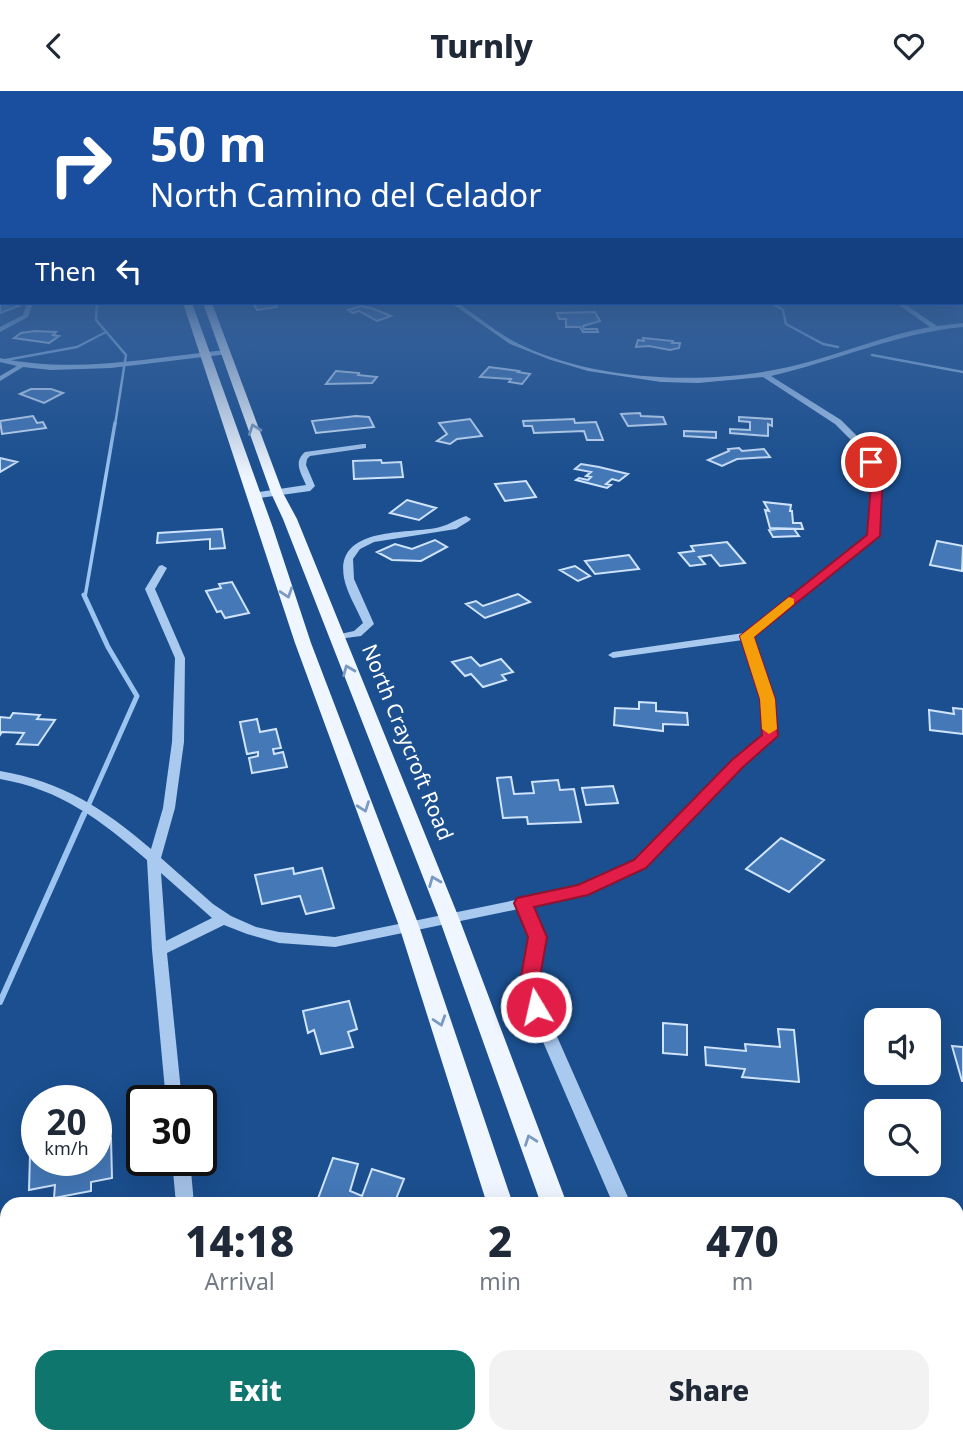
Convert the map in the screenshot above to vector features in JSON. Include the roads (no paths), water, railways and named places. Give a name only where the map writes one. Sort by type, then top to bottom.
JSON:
[{"type":"main road","points":[[203,351],[303,643],[408,926],[498,1197]]},
{"type":"main road","name":"North Craycroft Road","points":[[225,352],[277,493],[290,519],[335,638],[449,918],[551,1197]]},
{"type":"street","points":[[534,351],[596,371],[674,379],[766,376],[845,351]]},
{"type":"street","points":[[0,360],[20,367],[69,368],[225,352]]},
{"type":"street","points":[[0,379],[20,367]]},
{"type":"street","points":[[613,655],[747,636],[873,536],[878,471],[857,441],[838,422],[766,376]]},
{"type":"street","points":[[253,496],[307,489],[311,486],[302,465],[308,454],[363,446]]},
{"type":"street","points":[[335,638],[357,634],[369,624],[349,580],[347,565],[357,546],[371,538],[453,528],[466,519]]},
{"type":"street","points":[[162,568],[150,589],[180,658],[179,730],[169,808],[154,860],[159,950],[172,1085]]},
{"type":"street","points":[[0,775],[58,790],[106,821],[223,919],[255,932],[296,942],[335,942],[582,891],[640,864],[738,764],[770,736],[767,699],[747,636]]},
{"type":"street","points":[[523,903],[538,937],[530,977],[536,1007],[619,1197]]},
{"type":"street","points":[[159,950],[223,919]]},
{"type":"street","points":[[182,1176],[184,1197]]},
{"type":"waterway","points":[[0,361],[54,351]]},
{"type":"waterway","points":[[115,425],[126,355],[123,351]]},
{"type":"waterway","points":[[872,355],[963,372]]},
{"type":"waterway","points":[[85,597],[115,423]]},
{"type":"waterway","points":[[84,595],[108,647],[137,696],[84,815]]},
{"type":"waterway","points":[[0,1002],[84,814]]}]
